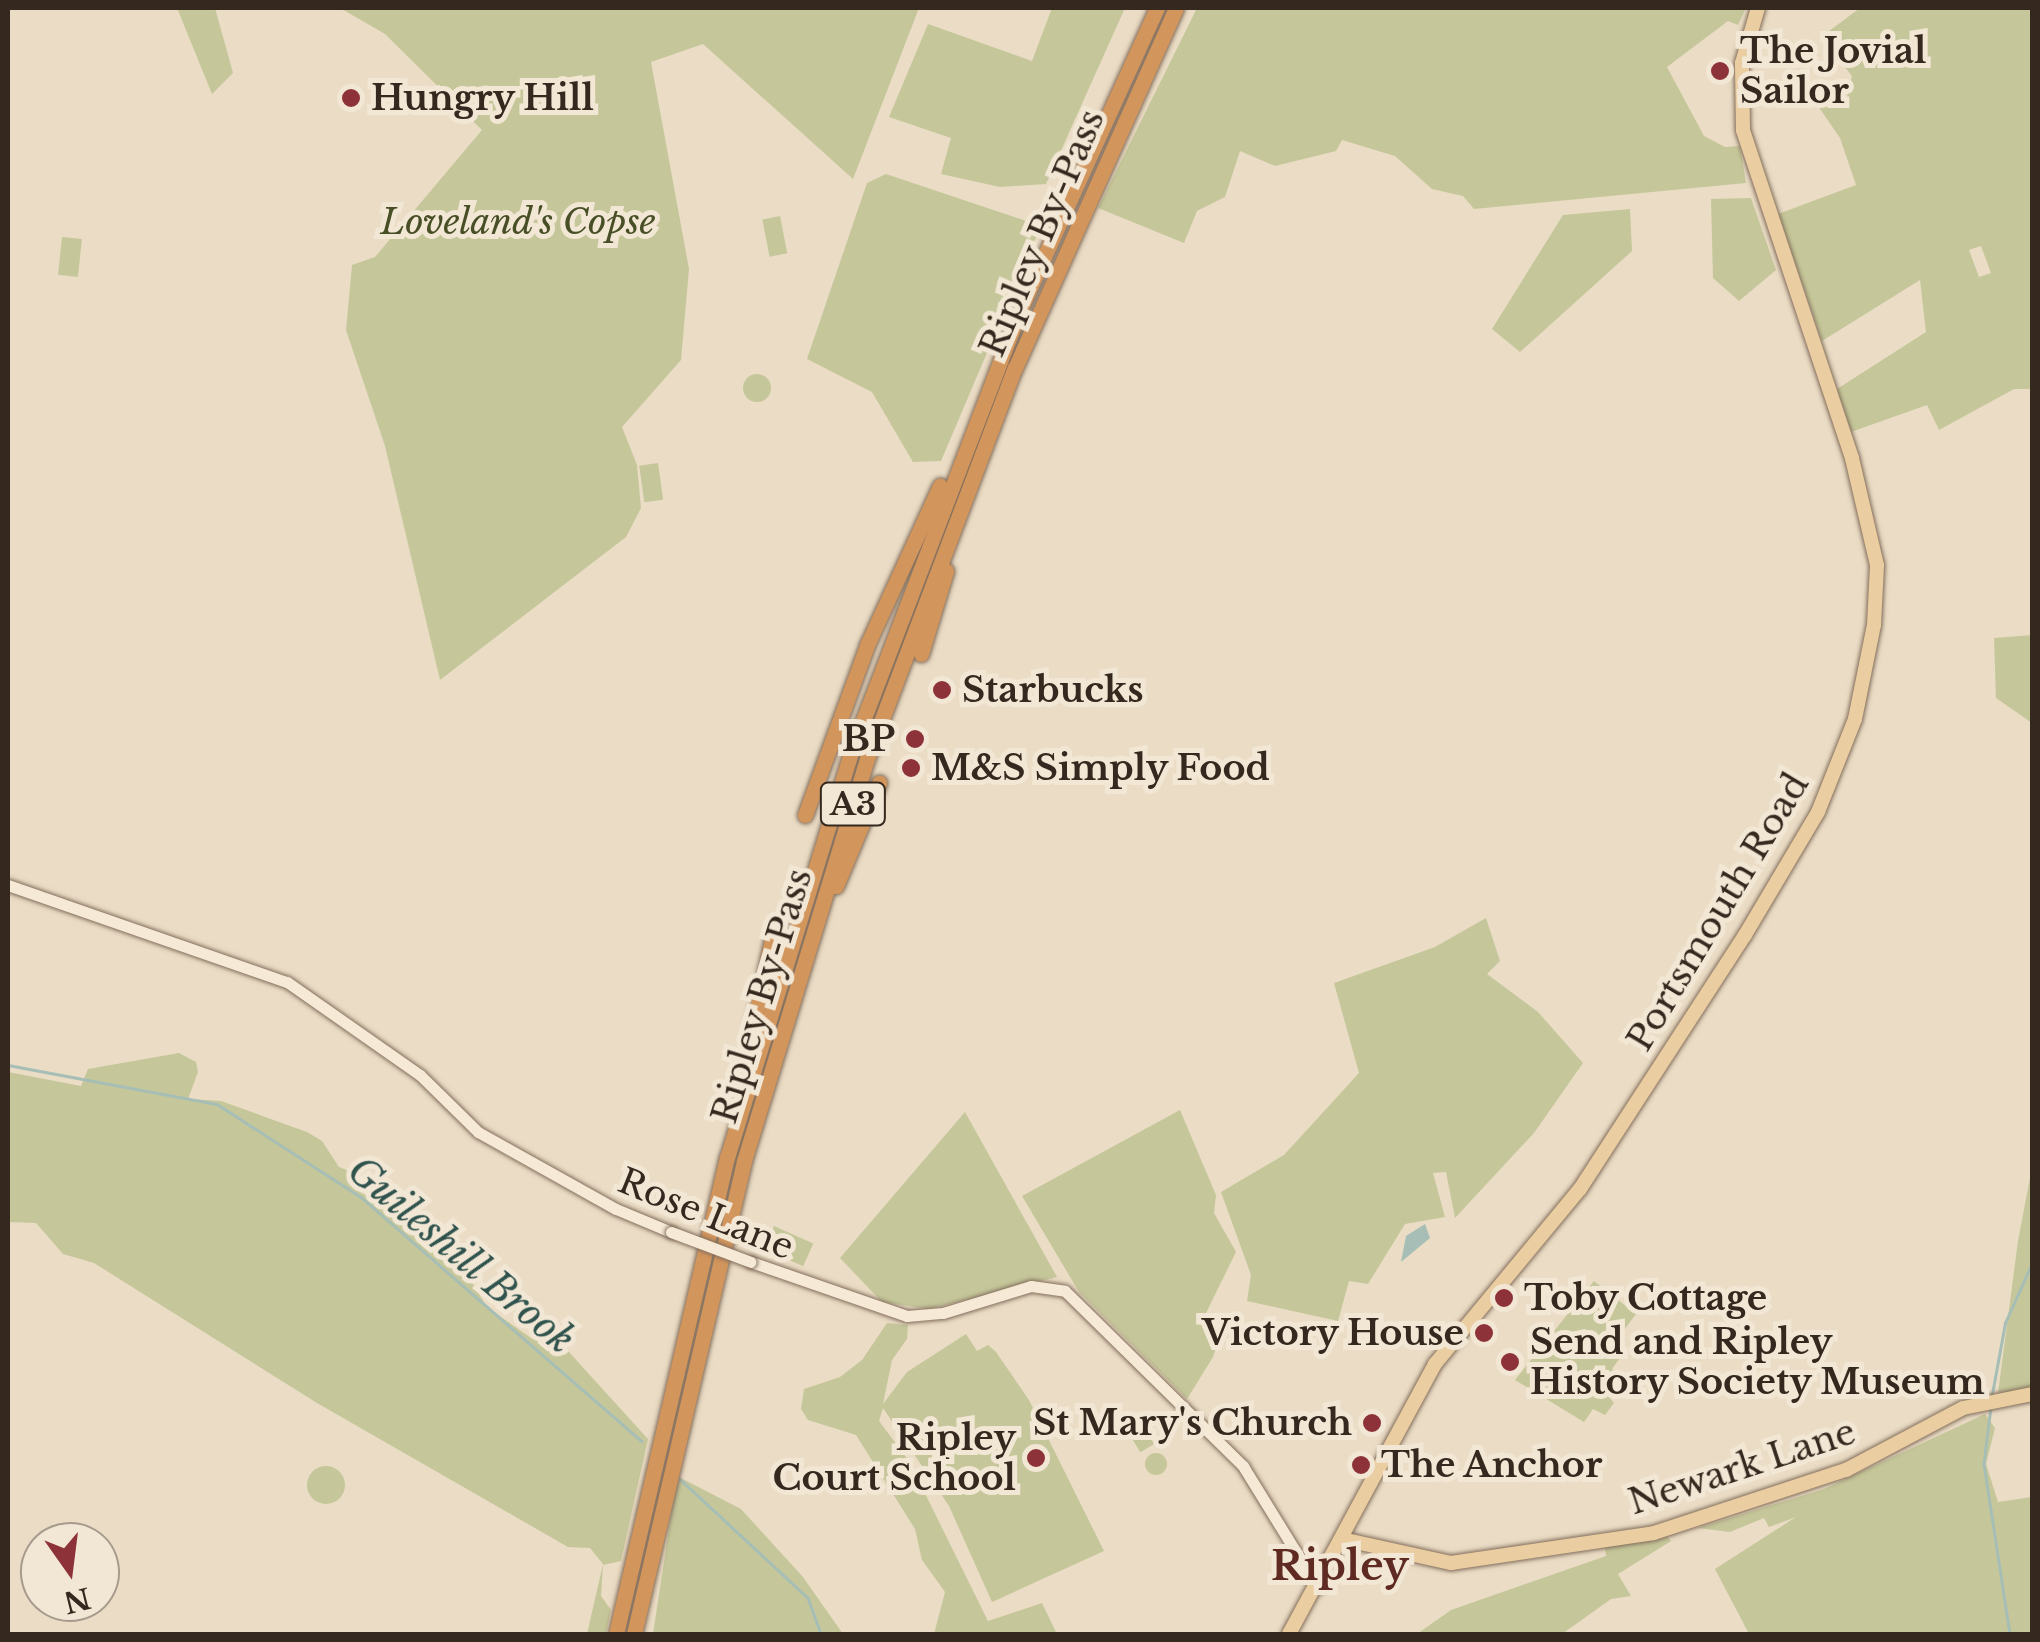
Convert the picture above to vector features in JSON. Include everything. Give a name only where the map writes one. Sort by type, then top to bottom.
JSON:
[{"type":"highway","name":"Ripley By-Pass","points":[[616,1634],[727,1158],[851,752],[1000,359],[1158,8]]},
{"type":"highway","name":"Ripley By-Pass","points":[[634,1634],[707,1302],[777,1042],[868,756],[1016,368],[1176,8]]},
{"type":"highway","points":[[805,816],[868,642],[1000,359]]},
{"type":"highway","points":[[921,654],[1016,368]]},
{"type":"highway","points":[[777,1042],[879,784]]},
{"type":"highway","points":[[727,1158],[773,935]]},
{"type":"main road","name":"Portsmouth Road","points":[[1289,1634],[1318,1588],[1435,1364],[1580,1189],[1746,934],[1818,812],[1855,719],[1874,624],[1877,565],[1852,458],[1744,136],[1742,63],[1758,8]]},
{"type":"main road","name":"Newark Lane","points":[[1342,1539],[1455,1563],[1654,1532],[1846,1470],[1984,1402],[2032,1394]]},
{"type":"street","name":"Rose Lane","points":[[8,885],[287,982],[420,1075],[478,1132],[616,1209],[672,1232],[907,1316],[944,1313],[1031,1286],[1065,1292],[1242,1466],[1318,1588]]},
{"type":"green space","points":[[177,8],[215,8],[233,73],[212,94]]},
{"type":"green space","name":"Loveland's Copse","points":[[340,8],[919,8],[853,179],[703,44],[651,62],[689,269],[681,360],[622,427],[637,465],[641,508],[626,537],[440,680],[385,446],[346,330],[352,265],[375,257],[482,130],[385,34]]},
{"type":"green space","points":[[1052,8],[1125,8],[1046,184],[1000,187],[941,174],[951,138],[889,117],[928,24],[1032,61]]},
{"type":"green space","points":[[1197,8],[1746,8],[1738,25],[1728,21],[1667,67],[1704,136],[1725,147],[1740,146],[1746,183],[1474,209],[1463,196],[1432,189],[1395,156],[1342,140],[1336,151],[1275,166],[1240,151],[1225,197],[1197,211],[1184,243],[1098,208]]},
{"type":"green space","points":[[1860,8],[2032,8],[2032,389],[2014,389],[1939,430],[1927,405],[1851,432],[1837,389],[1926,332],[1920,280],[1822,341],[1778,214],[1856,185],[1840,138],[1818,106],[1846,101],[1852,76],[1821,37]],"holes":[[[1981,246],[1991,273],[1979,277],[1969,250]]]},
{"type":"green space","points":[[886,174],[1041,226],[941,461],[913,462],[872,392],[807,359],[867,183]]},
{"type":"green space","points":[[1751,198],[1776,270],[1739,301],[1713,278],[1711,199]]},
{"type":"green space","points":[[1630,209],[1632,251],[1520,352],[1492,329],[1563,215]]},
{"type":"green space","points":[[780,216],[787,253],[770,257],[762,219]]},
{"type":"green space","points":[[62,237],[82,239],[78,277],[58,275]]},
{"type":"green space","points":[[757,374],[767,378],[771,388],[767,398],[757,402],[747,398],[743,388],[747,378]]},
{"type":"green space","points":[[658,463],[663,500],[644,502],[639,466]]},
{"type":"green space","points":[[2032,635],[2032,723],[1996,698],[1994,638]]},
{"type":"green space","points":[[1486,918],[1500,961],[1487,974],[1538,1012],[1583,1063],[1534,1133],[1455,1218],[1446,1172],[1433,1173],[1445,1217],[1405,1224],[1368,1284],[1349,1281],[1338,1321],[1247,1301],[1251,1275],[1221,1192],[1284,1155],[1359,1073],[1334,983],[1435,947]]},
{"type":"green space","points":[[179,1053],[196,1062],[198,1072],[188,1099],[221,1101],[307,1132],[322,1141],[339,1167],[378,1183],[385,1200],[406,1218],[437,1225],[487,1307],[531,1338],[556,1341],[648,1439],[621,1561],[603,1565],[601,1596],[611,1610],[606,1634],[587,1634],[603,1564],[590,1548],[568,1547],[317,1403],[94,1263],[63,1254],[36,1223],[8,1222],[8,1072],[81,1086],[88,1069]]},
{"type":"green space","points":[[1180,1110],[1216,1195],[1214,1213],[1236,1252],[1204,1317],[1223,1326],[1213,1357],[1187,1399],[1079,1292],[1022,1196]]},
{"type":"green space","points":[[965,1112],[1057,1277],[929,1309],[882,1302],[840,1258]]},
{"type":"green space","points":[[2032,1167],[2032,1389],[1998,1393],[2018,1241]]},
{"type":"green space","points":[[774,1226],[813,1243],[803,1266],[764,1249]]},
{"type":"green space","points":[[1594,1281],[1636,1314],[1615,1342],[1625,1351],[1612,1369],[1621,1377],[1608,1396],[1614,1403],[1605,1415],[1593,1409],[1584,1422],[1515,1380]]},
{"type":"green space","points":[[887,1323],[908,1325],[907,1339],[892,1360],[883,1404],[907,1372],[966,1334],[977,1351],[988,1345],[996,1352],[1029,1400],[1104,1551],[992,1602],[949,1506],[883,1408],[879,1421],[909,1461],[988,1621],[1042,1603],[1057,1634],[934,1634],[945,1592],[922,1560],[915,1529],[856,1435],[808,1420],[801,1409],[804,1389],[840,1377],[862,1360]]},
{"type":"green space","points":[[1136,1414],[1154,1444],[1140,1452],[1122,1422]]},
{"type":"green space","points":[[1985,1414],[1995,1428],[1986,1464],[1998,1502],[2032,1497],[2032,1634],[1749,1634],[1715,1569],[1796,1517],[1769,1527],[1764,1518],[1730,1532],[1698,1528],[1824,1489]]},
{"type":"green space","points":[[1156,1453],[1164,1456],[1164,1472],[1156,1475],[1148,1472],[1145,1464],[1148,1456]]},
{"type":"green space","points":[[326,1466],[340,1471],[345,1485],[340,1499],[326,1504],[312,1499],[307,1485],[312,1471]]},
{"type":"green space","points":[[677,1476],[741,1509],[803,1577],[843,1634],[653,1634]]},
{"type":"green space","points":[[1666,1535],[1671,1541],[1618,1574],[1631,1596],[1611,1599],[1562,1634],[1417,1634],[1451,1610],[1606,1556],[1605,1547]]},
{"type":"shaded area","points":[[1425,1224],[1430,1238],[1401,1262],[1406,1236]]},
{"type":"waterway","name":"Guileshill Brook","points":[[8,1065],[217,1104],[361,1197],[642,1441]]},
{"type":"waterway","points":[[1992,1394],[2005,1323],[2032,1263]]},
{"type":"waterway","points":[[1991,1407],[1984,1464],[2010,1634]]},
{"type":"waterway","name":"Guileshill Brook","points":[[680,1479],[808,1598],[821,1634]]},
{"type":"place","name":"The Jovial Sailor","points":[[1720,71]]},
{"type":"place","name":"Hungry Hill","points":[[351,98]]},
{"type":"place","name":"Starbucks","points":[[942,690]]},
{"type":"place","name":"BP","points":[[915,739]]},
{"type":"place","name":"M&S Simply Food","points":[[911,768]]},
{"type":"place","name":"Toby Cottage","points":[[1504,1298]]},
{"type":"place","name":"Victory House","points":[[1484,1333]]},
{"type":"place","name":"Send and Ripley History Society Museum","points":[[1510,1362]]},
{"type":"place","name":"St Mary's Church","points":[[1372,1423]]},
{"type":"place","name":"Ripley Court School","points":[[1036,1458]]},
{"type":"place","name":"The Anchor","points":[[1361,1465]]},
{"type":"district","name":"Ripley","points":[[1340,1566]]}]
